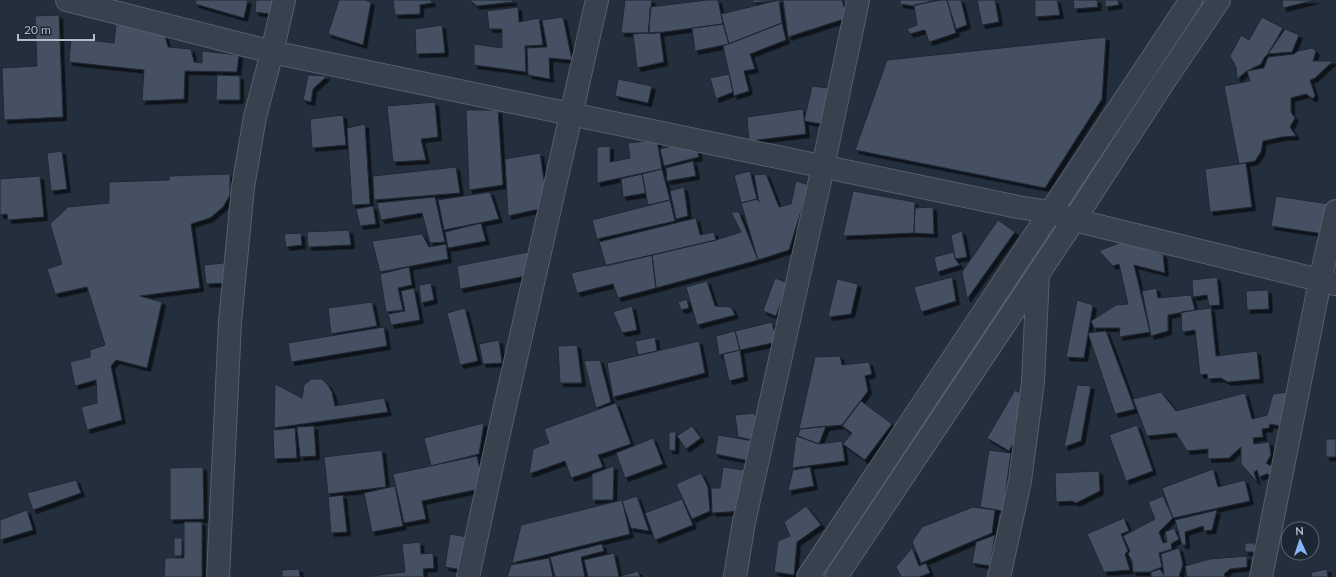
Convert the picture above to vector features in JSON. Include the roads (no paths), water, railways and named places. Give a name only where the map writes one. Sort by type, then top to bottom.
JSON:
[{"type":"street","points":[[67,0],[272,52],[571,113],[823,167],[1018,207],[1050,212],[1074,220],[1328,283]]},
{"type":"street","points":[[218,577],[230,322],[243,187],[255,117],[284,0]]},
{"type":"street","points":[[468,577],[597,0]]},
{"type":"street","points":[[736,577],[744,522],[823,167],[858,0]]},
{"type":"street","points":[[808,577],[1191,0]]},
{"type":"street","points":[[836,577],[1219,0]]},
{"type":"street","points":[[1260,577],[1328,283],[1336,211]]},
{"type":"street","points":[[999,577],[1020,481],[1033,382],[1038,273]]}]
